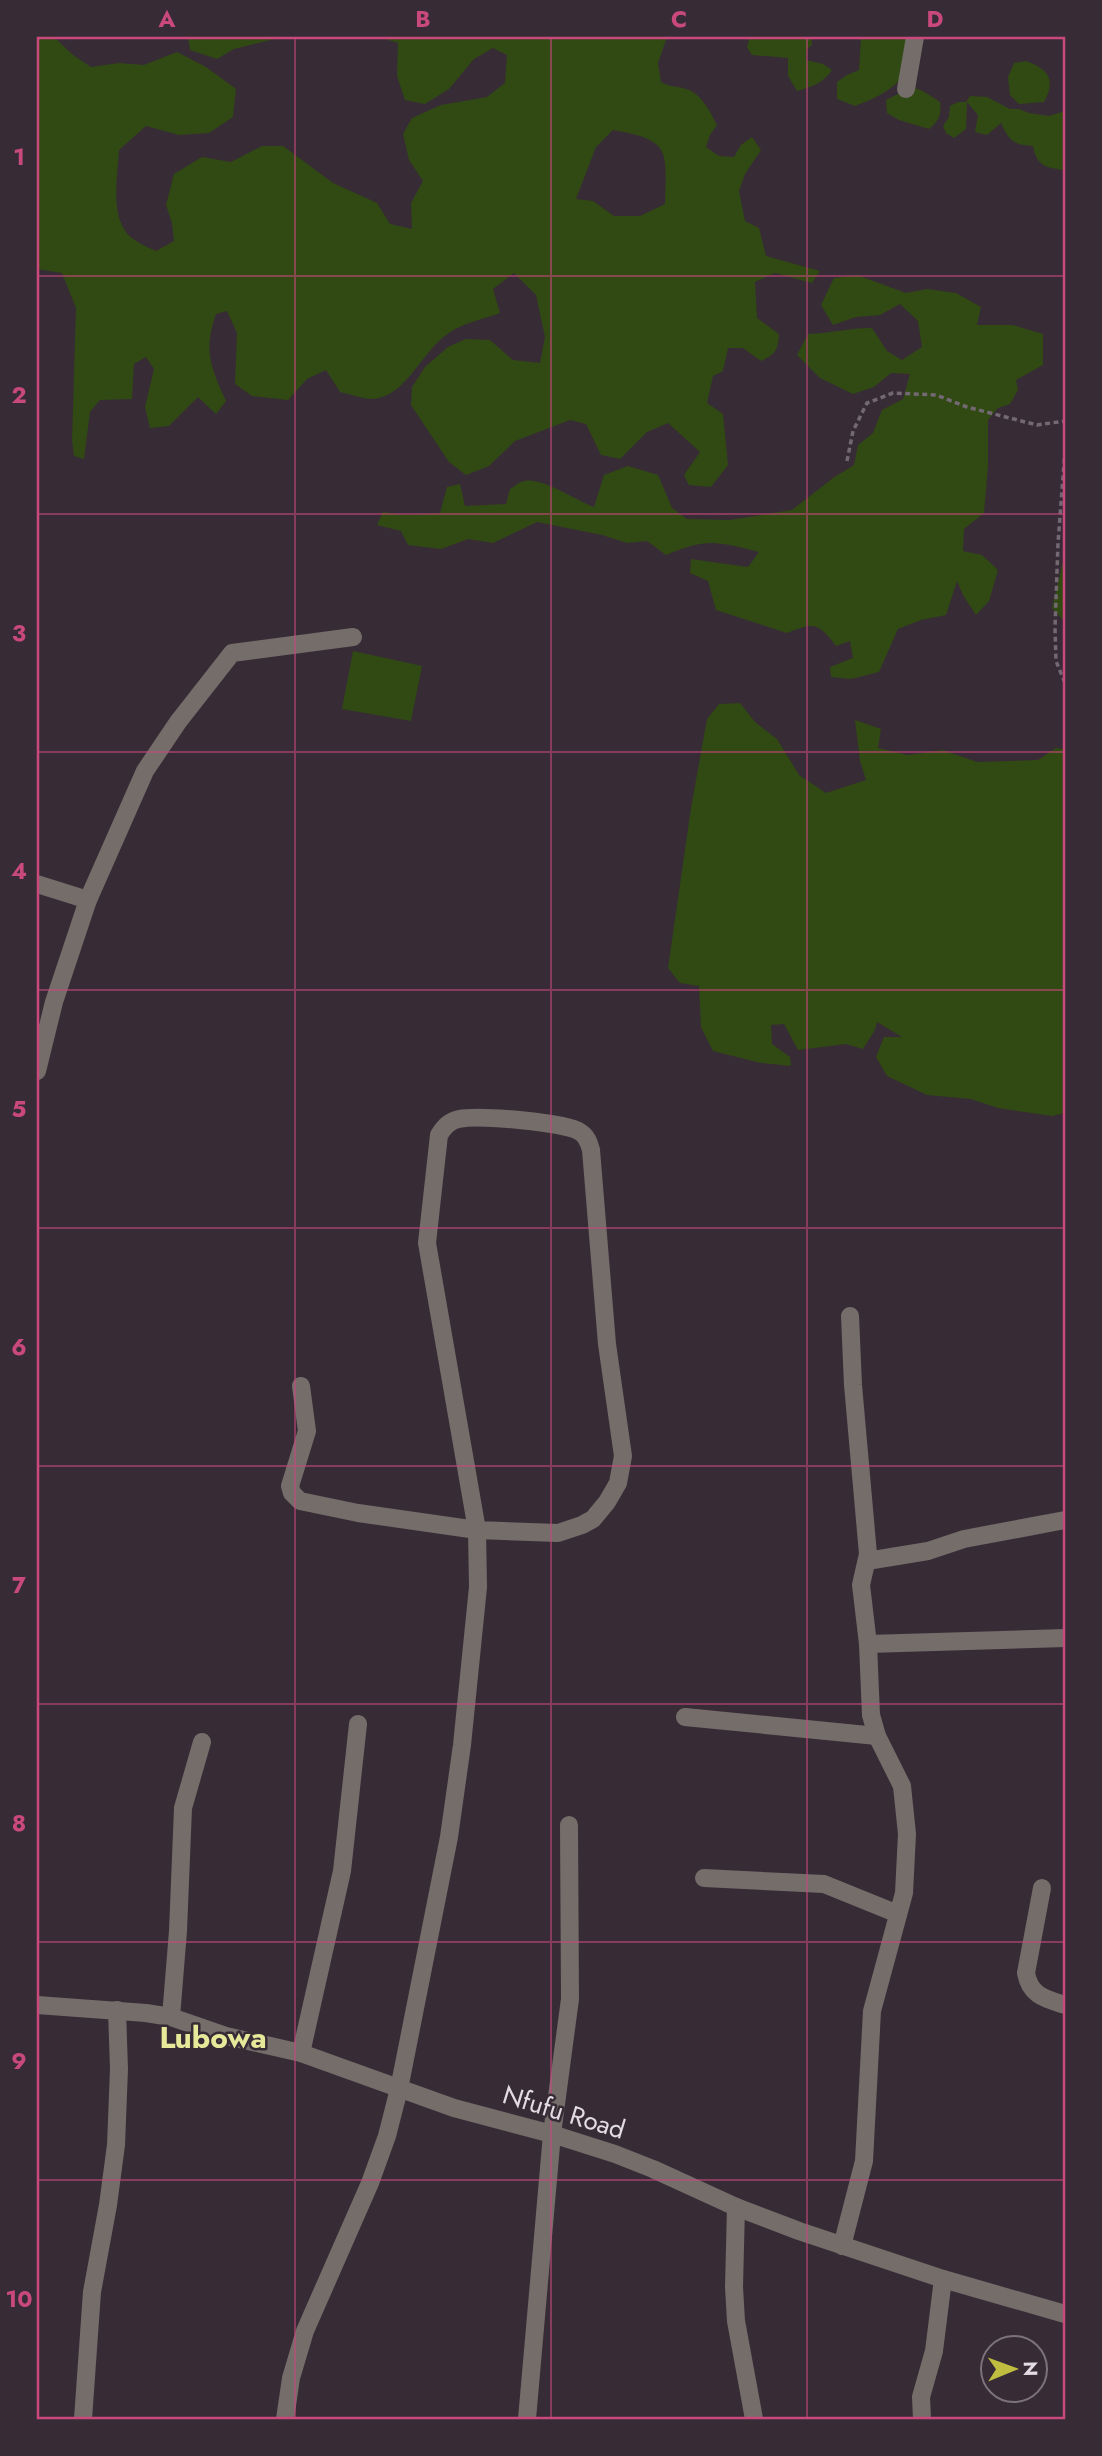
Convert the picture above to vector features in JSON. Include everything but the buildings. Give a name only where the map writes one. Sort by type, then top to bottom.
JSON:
[{"type":"street","points":[[906,89],[915,37]]},
{"type":"street","points":[[37,1071],[54,1002],[88,900],[145,771],[178,722],[232,653],[353,637]]},
{"type":"street","points":[[37,884],[88,900]]},
{"type":"street","points":[[285,2419],[304,2331],[370,2183],[387,2136],[399,2089],[449,1837],[461,1758],[478,1587],[477,1530],[427,1243],[439,1135],[450,1122],[473,1117],[569,1127],[584,1135],[591,1150],[607,1344],[623,1440],[618,1483],[593,1519],[566,1531],[532,1533],[477,1530],[358,1513],[300,1501],[292,1493],[291,1480],[307,1431],[301,1386]]},
{"type":"street","points":[[842,2246],[864,2161],[872,2011],[906,1874],[905,1797],[897,1772],[877,1736],[871,1715],[868,1644],[861,1585],[867,1561],[850,1316]]},
{"type":"street","points":[[867,1561],[928,1551],[964,1539],[1065,1520]]},
{"type":"street","points":[[868,1644],[1065,1638]]},
{"type":"street","points":[[685,1717],[877,1736]]},
{"type":"street","points":[[301,2053],[342,1871],[358,1724]]},
{"type":"street","points":[[171,2017],[183,1808],[202,1742]]},
{"type":"street","points":[[527,2419],[552,2134],[569,1999],[569,1825]]},
{"type":"street","points":[[704,1878],[824,1884],[898,1914]]},
{"type":"street","points":[[1042,1888],[1026,1973],[1034,1992],[1042,1998],[1065,2006]]},
{"type":"street","name":"Nfufu Road","points":[[37,2005],[117,2010],[171,2017],[226,2036],[301,2053],[454,2108],[552,2134],[653,2169],[736,2207],[842,2246],[943,2279],[1065,2314]]},
{"type":"street","points":[[83,2419],[92,2292],[116,2145],[119,2069],[117,2010]]},
{"type":"street","points":[[736,2207],[736,2321],[754,2419]]},
{"type":"street","points":[[922,2419],[921,2398],[935,2341],[943,2279]]},
{"type":"path","points":[[847,461],[853,431],[867,403],[893,393],[936,396],[1037,425],[1065,421]]},
{"type":"path","points":[[1065,450],[1055,628],[1056,661],[1065,683]]},
{"type":"green space","points":[[37,37],[54,37],[91,67],[119,63],[144,65],[177,52],[206,67],[236,89],[233,117],[209,133],[179,135],[146,126],[119,150],[116,190],[120,221],[130,236],[156,251],[174,241],[166,205],[174,174],[202,157],[231,162],[262,146],[283,146],[333,183],[377,203],[390,224],[412,229],[411,203],[423,181],[409,160],[403,134],[412,118],[441,105],[487,97],[505,83],[507,55],[493,48],[474,59],[449,89],[425,104],[405,100],[397,76],[398,43],[379,37],[667,37],[658,63],[661,82],[689,90],[704,102],[717,125],[706,147],[719,156],[734,157],[741,145],[752,137],[761,150],[745,174],[739,191],[745,221],[759,228],[766,256],[820,271],[812,283],[775,273],[755,282],[757,318],[779,334],[778,344],[773,354],[761,361],[743,348],[728,348],[723,371],[713,376],[707,403],[723,414],[728,465],[711,487],[689,485],[684,475],[700,452],[668,423],[647,432],[620,459],[601,455],[586,424],[570,420],[515,441],[489,466],[466,475],[449,462],[411,405],[412,387],[425,367],[448,347],[466,339],[490,340],[513,360],[540,363],[545,337],[536,295],[514,273],[493,289],[500,313],[449,333],[395,390],[372,399],[340,392],[326,370],[307,379],[288,400],[252,396],[235,384],[237,333],[227,311],[216,314],[210,339],[210,359],[226,401],[216,414],[198,397],[169,426],[150,428],[145,407],[154,369],[146,357],[134,364],[132,399],[100,400],[90,412],[84,459],[74,456],[72,440],[76,308],[62,273],[37,269]],"holes":[[[613,130],[646,138],[662,151],[666,171],[665,204],[640,216],[614,216],[593,201],[576,199],[596,147]]]},
{"type":"green space","points":[[188,37],[283,37],[234,49],[217,59],[190,50]]},
{"type":"green space","points":[[750,37],[811,37],[812,45],[807,49],[806,60],[823,64],[832,70],[817,84],[797,91],[788,76],[788,58],[752,55],[747,47]]},
{"type":"green space","points":[[861,37],[919,37],[911,63],[899,81],[880,95],[855,106],[837,99],[837,82],[859,70]]},
{"type":"green space","points":[[1026,61],[1040,67],[1048,76],[1050,87],[1044,102],[1019,104],[1010,95],[1008,77],[1014,63]]},
{"type":"green space","points":[[912,87],[940,102],[939,118],[929,129],[899,120],[887,113],[886,100]]},
{"type":"green space","points":[[970,96],[987,97],[1010,109],[1029,113],[1049,116],[1065,111],[1065,170],[1044,165],[1037,158],[1033,146],[1013,141],[1001,123],[987,135],[975,132],[978,115],[967,102],[966,129],[954,138],[946,133],[943,126],[949,117],[950,106],[966,102]]},
{"type":"green space","points":[[857,275],[906,293],[927,289],[956,293],[981,307],[977,325],[1013,325],[1043,334],[1043,365],[1016,380],[1018,390],[1010,404],[998,408],[988,420],[984,513],[964,529],[963,551],[982,555],[998,570],[989,601],[976,615],[957,581],[946,615],[921,620],[898,629],[879,672],[851,679],[831,677],[830,667],[853,658],[850,641],[836,646],[825,632],[815,626],[787,633],[716,610],[708,581],[690,573],[691,559],[748,567],[759,552],[712,543],[692,546],[666,555],[647,541],[627,543],[602,535],[537,522],[493,543],[468,539],[441,549],[408,545],[401,531],[377,525],[383,512],[406,515],[440,513],[447,487],[460,484],[465,506],[506,504],[510,489],[521,482],[532,481],[550,486],[594,507],[604,475],[628,466],[658,475],[672,508],[687,519],[730,520],[792,510],[854,465],[858,445],[873,433],[882,410],[903,399],[910,374],[891,373],[874,387],[853,394],[820,378],[797,355],[808,334],[872,328],[887,351],[902,360],[922,347],[918,321],[900,304],[880,315],[856,317],[833,325],[821,305],[834,278]]},
{"type":"green space","points":[[1065,526],[1065,622],[1052,608],[1063,561]]},
{"type":"green space","points":[[353,651],[422,666],[411,721],[342,709]]},
{"type":"green space","points":[[740,703],[755,722],[777,739],[799,775],[826,793],[866,780],[860,761],[855,720],[881,729],[878,748],[908,755],[943,750],[977,762],[1038,760],[1056,748],[1065,749],[1065,1113],[1052,1116],[998,1108],[971,1099],[927,1095],[887,1076],[876,1057],[884,1037],[902,1037],[877,1022],[863,1049],[846,1044],[798,1050],[784,1024],[771,1025],[772,1044],[790,1057],[791,1066],[761,1063],[713,1051],[701,1027],[699,986],[680,983],[668,968],[707,719],[719,704]]},
{"type":"district","name":"Lubowa","points":[[213,2038]]}]
